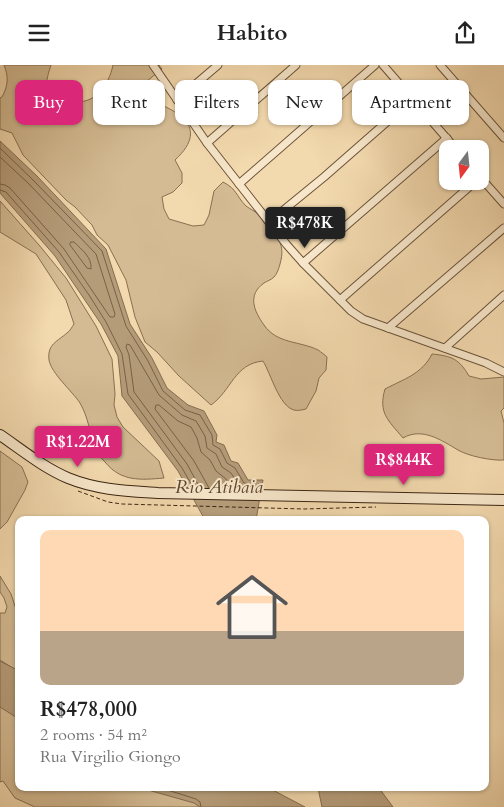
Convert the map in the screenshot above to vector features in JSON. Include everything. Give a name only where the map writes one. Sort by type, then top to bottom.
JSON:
[{"type":"main road","points":[[0,435],[68,479],[114,490],[304,497],[504,500]]},
{"type":"street","points":[[153,65],[175,96]]},
{"type":"street","points":[[201,80],[218,65]]},
{"type":"street","points":[[206,143],[296,65]]},
{"type":"street","points":[[238,183],[375,65]]},
{"type":"street","points":[[383,65],[396,80]]},
{"type":"street","points":[[440,65],[504,139]]},
{"type":"street","points":[[194,125],[206,143],[303,263],[351,311],[363,319],[502,369]]},
{"type":"street","points":[[269,222],[383,125]]},
{"type":"street","points":[[303,263],[447,138],[436,125]]},
{"type":"street","points":[[489,188],[504,204]]},
{"type":"street","points":[[340,300],[465,190]]},
{"type":"street","points":[[388,328],[504,228]]},
{"type":"street","points":[[445,349],[504,295]]},
{"type":"path","points":[[158,505],[304,509]]},
{"type":"shaded area","points":[[4,65],[51,65],[47,80],[15,80],[15,125],[83,125],[83,101],[93,97],[93,125],[165,125],[165,107],[175,112],[175,125],[188,125],[190,136],[186,147],[175,160],[182,173],[182,183],[173,192],[162,197],[164,209],[169,219],[193,226],[204,225],[209,215],[214,191],[223,182],[234,190],[246,206],[259,215],[277,237],[281,246],[282,257],[274,277],[264,283],[255,293],[255,309],[260,320],[275,336],[311,347],[327,357],[326,370],[319,378],[316,391],[306,409],[294,410],[284,402],[263,361],[253,363],[239,372],[224,392],[211,405],[145,342],[135,317],[126,280],[108,245],[97,235],[92,225],[75,207],[23,155],[12,133],[0,129],[0,98],[7,85],[7,74]]},
{"type":"shaded area","points":[[113,65],[159,65],[162,69],[148,80],[108,80]]},
{"type":"shaded area","points":[[0,201],[66,278],[96,326],[112,359],[114,405],[117,417],[123,427],[159,461],[164,478],[139,479],[125,476],[111,469],[96,451],[83,408],[54,371],[49,360],[51,347],[74,324],[66,300],[36,254],[0,232]]},
{"type":"shaded area","points":[[432,354],[454,359],[469,376],[481,379],[504,377],[504,408],[501,411],[504,423],[504,460],[487,459],[468,454],[424,434],[410,435],[403,438],[389,421],[383,404],[385,389],[418,371]]},
{"type":"shaded area","points":[[0,451],[22,467],[28,482],[7,522],[0,529]]},
{"type":"shaded area","points":[[0,576],[11,594],[15,606],[15,669],[0,660],[0,613],[5,613],[7,607],[0,592]]},
{"type":"shaded area","points":[[0,689],[15,699],[15,791],[201,791],[223,807],[35,807],[15,798],[3,781],[0,782]]},
{"type":"water","name":"Rio Atibaia","points":[[0,141],[37,176],[106,249],[130,324],[152,358],[167,388],[188,405],[204,411],[217,435],[216,442],[224,445],[231,461],[238,463],[248,480],[263,480],[257,516],[203,516],[178,471],[122,396],[118,356],[101,324],[55,256],[0,193]]},
{"type":"water","points":[[0,661],[15,669],[15,716],[0,707]]},
{"type":"water","points":[[152,791],[275,791],[305,807],[200,807],[194,803]]},
{"type":"water","points":[[319,791],[381,791],[393,807],[322,807]]}]
